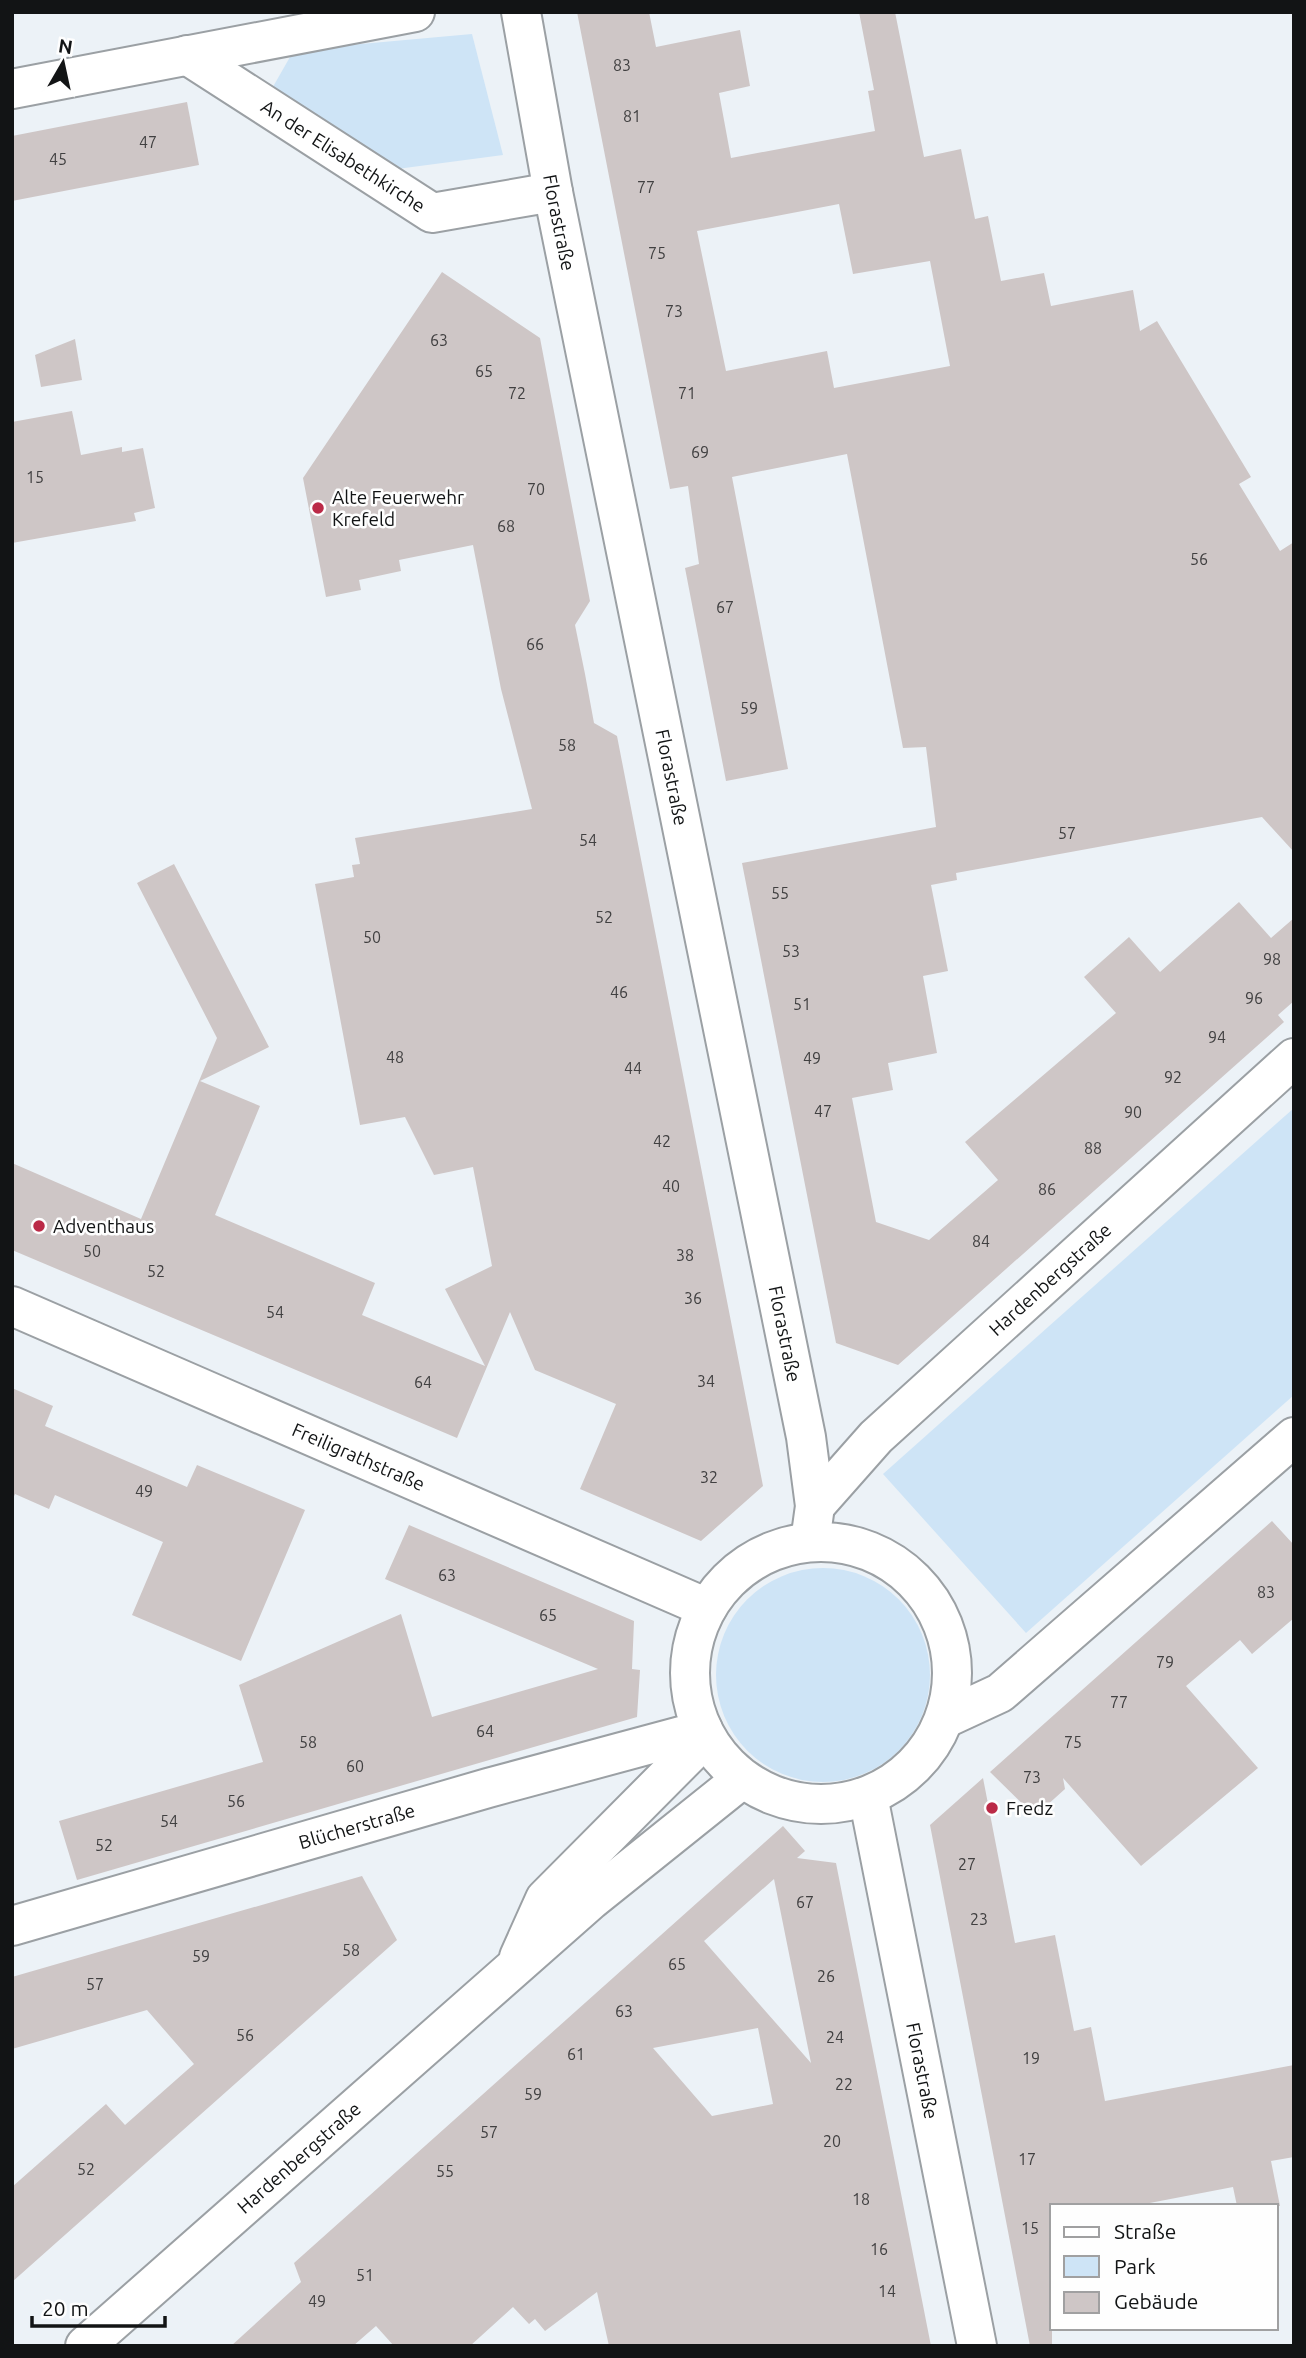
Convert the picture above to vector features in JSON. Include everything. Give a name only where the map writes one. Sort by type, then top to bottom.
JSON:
[{"type":"street","points":[[12,89],[415,12]]},
{"type":"street","name":"Florastraße","points":[[521,12],[553,192],[806,1437],[813,1524]]},
{"type":"street","name":"An der Elisabethkirche","points":[[187,55],[432,213],[553,192]]},
{"type":"street","name":"Hardenbergstraße","points":[[813,1524],[876,1437],[1294,1058]]},
{"type":"street","name":"Freiligrathstraße","points":[[12,1306],[707,1608]]},
{"type":"street","points":[[946,1718],[1000,1693],[1294,1437]]},
{"type":"street","points":[[813,1524],[894,1563],[926,1593],[947,1631],[953,1674],[946,1718],[928,1751],[901,1778],[868,1796],[836,1804],[803,1803],[771,1794],[742,1779],[722,1760],[704,1733],[691,1690],[692,1647],[707,1608],[734,1575],[813,1524]]},
{"type":"street","name":"Hardenbergstraße","points":[[513,1968],[545,1899],[704,1733]]},
{"type":"street","name":"Blücherstraße","points":[[12,1926],[488,1788],[704,1733]]},
{"type":"street","name":"Hardenbergstraße","points":[[85,2346],[591,1900],[742,1779]]},
{"type":"street","name":"Florastraße","points":[[868,1796],[977,2346]]},
{"type":"green space","points":[[472,34],[503,155],[397,169],[270,92],[294,50]]},
{"type":"green space","points":[[1294,1108],[1294,1395],[1026,1633],[883,1474]]},
{"type":"green space","points":[[823,1568],[864,1576],[899,1599],[922,1634],[930,1675],[922,1716],[899,1751],[864,1774],[823,1782],[782,1774],[747,1751],[724,1716],[716,1675],[724,1634],[747,1599],[782,1576]]},
{"type":"building","points":[[577,12],[649,12],[656,47],[740,30],[750,86],[719,93],[731,158],[875,131],[868,91],[874,90],[859,12],[895,12],[924,157],[961,149],[975,219],[988,216],[1001,281],[1044,273],[1051,306],[1133,290],[1140,331],[1157,321],[1251,477],[1239,484],[1280,551],[1294,542],[1294,852],[1262,817],[956,873],[957,880],[931,885],[948,971],[923,976],[937,1053],[888,1063],[893,1090],[852,1098],[876,1222],[929,1240],[998,1180],[965,1142],[1116,1013],[1084,977],[1129,937],[1160,972],[1239,902],[1271,938],[1294,918],[1294,1001],[1278,1015],[1284,1022],[898,1365],[836,1343],[742,863],[936,827],[926,747],[903,748],[847,454],[732,477],[788,769],[726,781],[685,568],[699,564],[688,486],[670,489]],"holes":[[[839,204],[853,274],[930,261],[950,366],[834,388],[827,351],[726,371],[697,231]]]},
{"type":"building","points":[[187,102],[199,165],[12,201],[12,136]]},
{"type":"building","points":[[442,272],[540,338],[590,601],[575,625],[594,723],[617,736],[763,1486],[701,1541],[580,1489],[616,1404],[535,1370],[510,1312],[457,1438],[12,1250],[12,1163],[141,1219],[217,1038],[137,883],[174,864],[269,1047],[200,1081],[260,1106],[215,1215],[375,1283],[362,1315],[485,1366],[445,1289],[492,1266],[473,1167],[434,1175],[405,1117],[360,1125],[315,884],[354,877],[352,865],[360,864],[355,838],[532,809],[501,689],[473,545],[399,560],[401,571],[359,580],[361,590],[326,597],[303,478]]},
{"type":"building","points":[[75,339],[82,380],[41,387],[35,355]]},
{"type":"building","points":[[72,411],[81,455],[122,447],[122,452],[143,448],[155,508],[134,513],[136,521],[12,543],[12,422]]},
{"type":"building","points":[[12,1388],[53,1406],[45,1426],[187,1487],[197,1465],[305,1510],[241,1661],[132,1615],[163,1542],[55,1495],[49,1509],[15,1494],[12,1501]]},
{"type":"building","points":[[1272,1521],[1294,1545],[1294,1618],[1252,1654],[1240,1640],[1186,1686],[1258,1768],[1141,1866],[1063,1778],[1065,1789],[1035,1816],[990,1772]]},
{"type":"building","points":[[409,1525],[634,1621],[632,1669],[640,1670],[637,1717],[77,1880],[59,1821],[263,1762],[239,1685],[401,1614],[432,1717],[598,1669],[385,1579]]},
{"type":"building","points":[[983,1778],[1015,1943],[1055,1935],[1074,2031],[1091,2027],[1105,2101],[1294,2065],[1294,2157],[1271,2161],[1280,2206],[1237,2204],[1233,2187],[1144,2204],[1050,2204],[1052,2346],[1030,2346],[930,1825]]},
{"type":"building","points":[[783,1826],[805,1851],[797,1858],[836,1863],[931,2346],[609,2346],[597,2292],[545,2331],[535,2319],[529,2324],[513,2307],[470,2346],[394,2346],[376,2326],[353,2346],[231,2346],[301,2282],[294,2263]],"holes":[[[774,1879],[811,2063],[704,1941]],[[758,2028],[773,2104],[712,2116],[653,2048]]]},
{"type":"building","points":[[362,1876],[397,1940],[12,2282],[12,2187],[106,2104],[125,2125],[194,2064],[147,2010],[12,2049],[12,1977]]},
{"type":"place","name":"Alte Feuerwehr Krefeld","points":[[318,508]]},
{"type":"place","name":"Adventhaus","points":[[39,1226]]},
{"type":"place","name":"Fredz","points":[[992,1808]]}]
